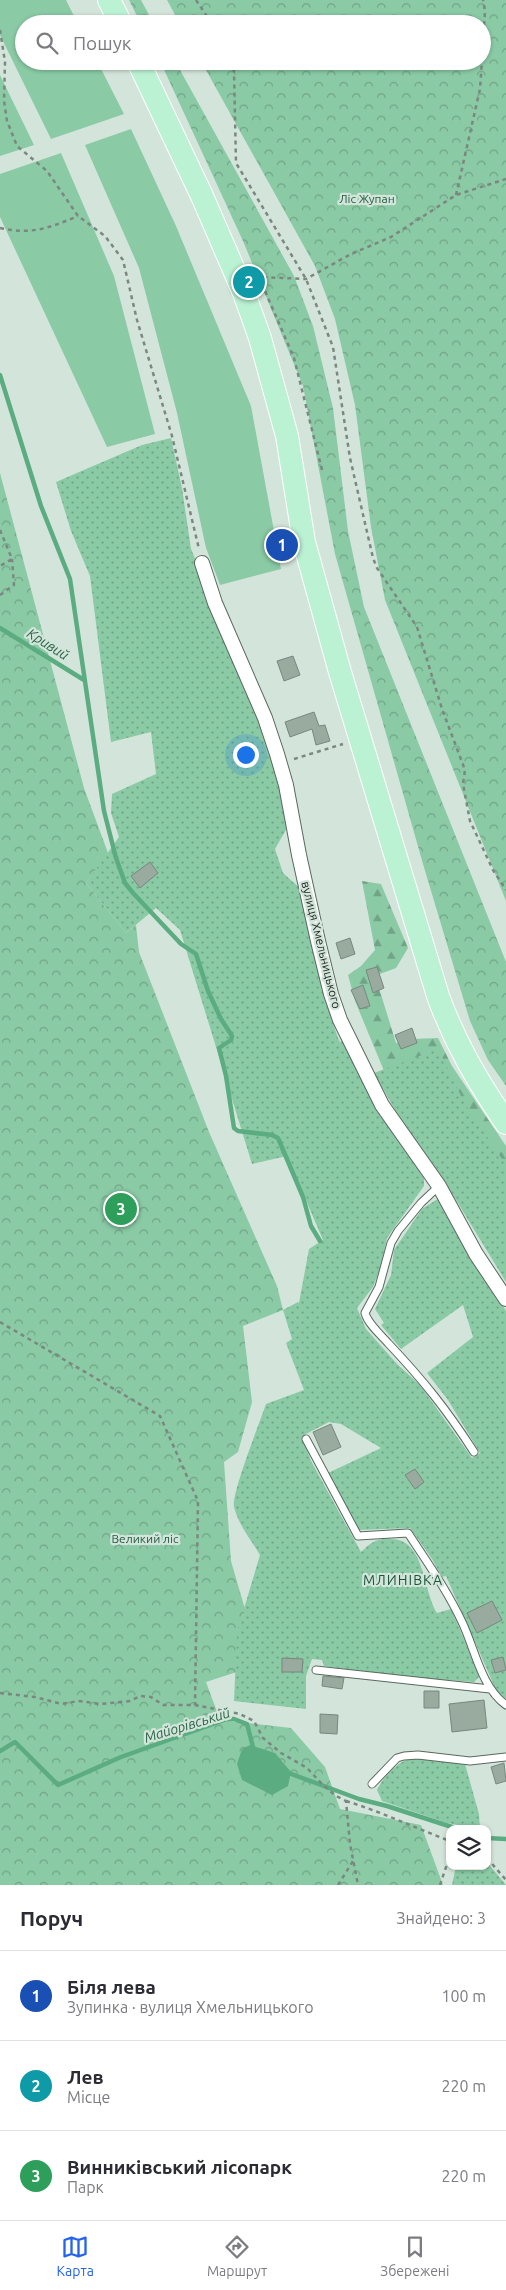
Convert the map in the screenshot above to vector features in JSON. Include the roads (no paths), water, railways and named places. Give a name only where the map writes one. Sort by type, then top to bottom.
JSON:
[{"type":"main road","points":[[109,0],[116,15]]},
{"type":"main road","points":[[142,70],[202,196],[244,293],[260,338],[287,436],[309,560],[345,690],[438,996],[454,1039],[465,1060],[506,1123]]},
{"type":"street","name":"вулиця Хмельницького","points":[[202,563],[215,603],[265,718],[280,763],[318,941],[331,994],[340,1020],[382,1105],[439,1186],[476,1254],[506,1298]]},
{"type":"lane","points":[[439,1186],[421,1203],[398,1231],[391,1243],[379,1287],[365,1313],[381,1335],[424,1380],[444,1406],[474,1452]]},
{"type":"lane","points":[[306,1439],[358,1536],[408,1533],[441,1582],[462,1622],[490,1690],[506,1705]]},
{"type":"lane","points":[[316,1670],[490,1690]]},
{"type":"lane","points":[[372,1784],[397,1758],[404,1756],[418,1754],[470,1761],[506,1757]]},
{"type":"waterway","points":[[0,375],[41,506],[70,579],[104,811],[116,858],[125,883],[181,944],[196,954],[208,991],[221,1019],[232,1036],[231,1040],[219,1048],[226,1076],[234,1128],[238,1131],[272,1135],[278,1138],[303,1197],[311,1226],[320,1241]]},
{"type":"waterway","name":"Кривий","points":[[0,628],[84,680]]},
{"type":"waterway","name":"Майорівський","points":[[0,1751],[15,1742],[58,1785],[121,1757],[227,1719],[234,1719],[247,1724],[254,1751]]},
{"type":"waterway","name":"Майорівський","points":[[286,1772],[359,1799],[446,1825]]},
{"type":"waterway","name":"Майорівський","points":[[491,1838],[506,1839]]},
{"type":"place","name":"Лев","points":[[249,282]]},
{"type":"place","name":"Бiля лева","points":[[282,545]]},
{"type":"place","name":"Винниківський лісопарк","points":[[121,1209]]},
{"type":"district","name":"МЛИНІВКА","points":[[403,1580]]},
{"type":"park label","name":"Ліс Жупан","points":[[367,199]]},
{"type":"park label","name":"Великий ліс","points":[[145,1539]]}]
